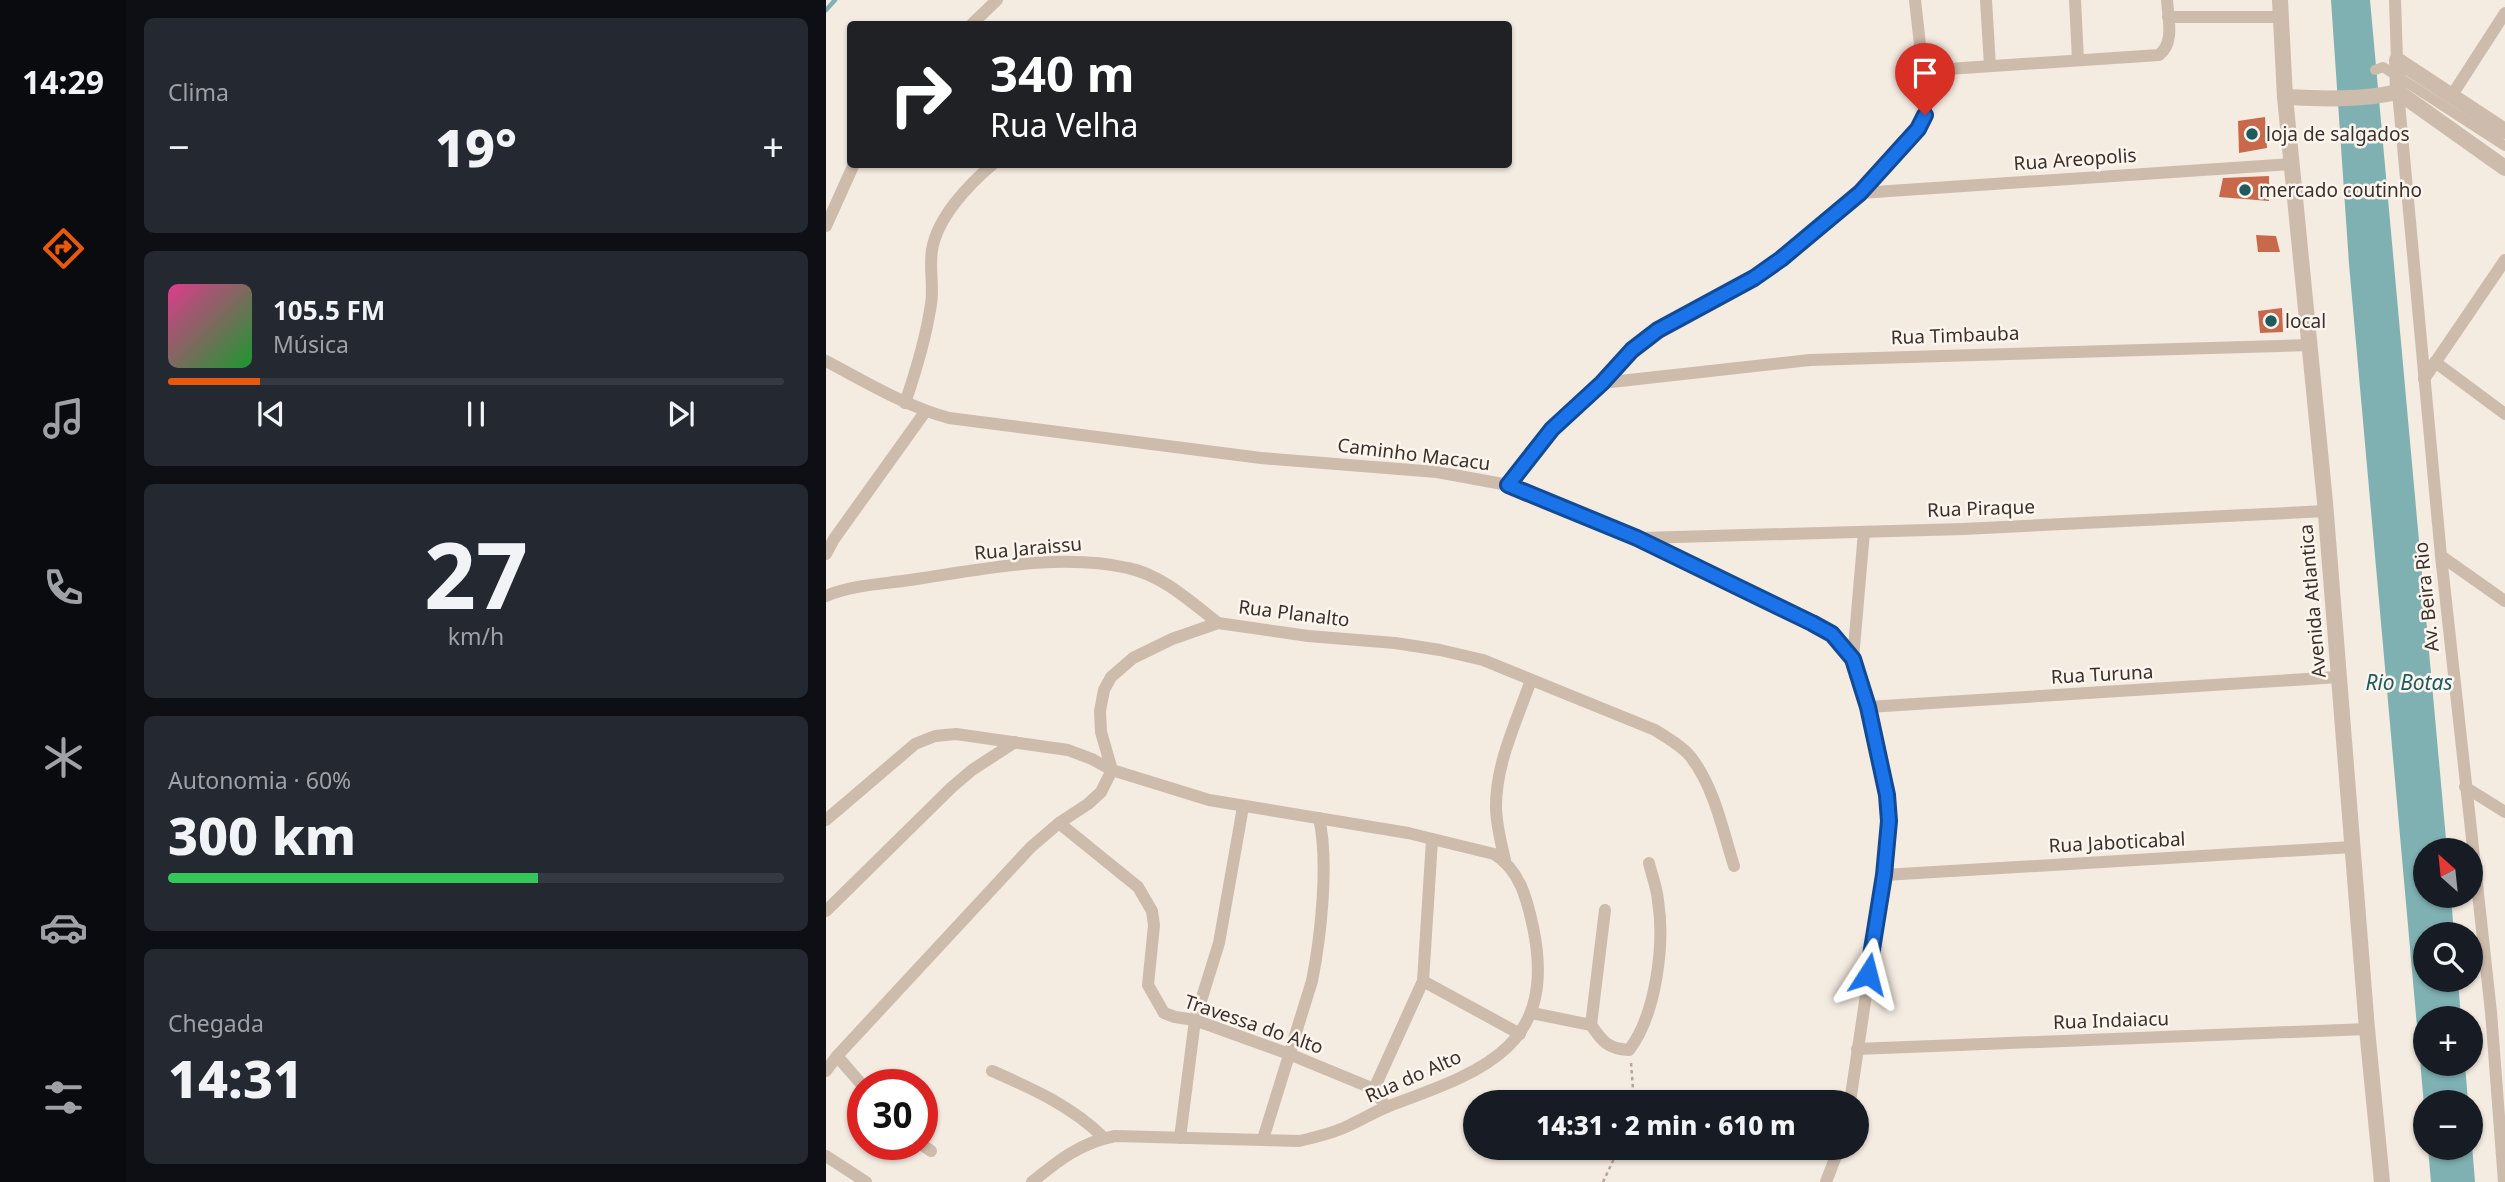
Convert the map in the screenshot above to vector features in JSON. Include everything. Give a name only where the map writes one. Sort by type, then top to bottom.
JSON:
[{"type":"street","points":[[975,21],[997,0]]},
{"type":"street","points":[[1508,485],[1552,429],[1602,383],[1632,350],[1658,330],[1754,278],[1860,193],[1918,129],[1925,115],[1926,98],[1914,0]]},
{"type":"street","points":[[1986,0],[1990,66]]},
{"type":"street","points":[[2075,0],[2078,60]]},
{"type":"street","points":[[1948,69],[2159,55],[2167,49],[2169,41],[2167,0]]},
{"type":"street","points":[[2395,0],[2398,92]]},
{"type":"street","name":"Avenida Atlantica","points":[[2168,17],[2281,8],[2285,97],[2326,511],[2367,1029],[2382,1182]]},
{"type":"street","points":[[2452,95],[2505,13]]},
{"type":"street","points":[[2397,60],[2505,131]]},
{"type":"street","points":[[2375,70],[2383,66],[2505,146]]},
{"type":"street","points":[[2285,97],[2324,99],[2382,96],[2398,92],[2505,168]]},
{"type":"street","name":"Av. Beira Rio","points":[[2398,92],[2441,556],[2491,1012],[2504,1182]]},
{"type":"street","name":"Rua Areopolis","points":[[1860,193],[2292,164]]},
{"type":"street","points":[[826,226],[852,168]]},
{"type":"street","points":[[905,403],[918,364],[932,301],[932,250],[937,231],[952,209],[988,168]]},
{"type":"street","points":[[2424,379],[2505,260]]},
{"type":"street","name":"Rua Timbauba","points":[[1602,383],[1810,360],[2309,345]]},
{"type":"street","name":"Caminho Macacu","points":[[826,361],[905,403],[949,418],[1261,458],[1437,472],[1508,485],[1637,538],[1832,634],[1853,659],[1868,707],[1887,795],[1889,821],[1884,875],[1852,1090]]},
{"type":"street","points":[[2435,362],[2505,414]]},
{"type":"street","points":[[826,554],[925,412]]},
{"type":"street","name":"Rua Piraque","points":[[1637,538],[1963,529],[2326,511]]},
{"type":"street","points":[[1853,659],[1864,532]]},
{"type":"street","points":[[2441,556],[2505,600]]},
{"type":"street","name":"Rua Jaraissu","points":[[826,596],[852,589],[972,571],[1048,563],[1092,562],[1130,568],[1151,576],[1178,592],[1218,623]]},
{"type":"street","name":"Rua Planalto","points":[[1112,770],[1101,732],[1100,710],[1104,690],[1111,677],[1133,658],[1172,639],[1218,623],[1308,636],[1395,643],[1483,660],[1655,730],[1676,743],[1690,756],[1702,775],[1734,866]]},
{"type":"street","name":"Rua Turuna","points":[[1868,707],[2339,677]]},
{"type":"street","name":"Rua do Alto","points":[[1032,1182],[1062,1157],[1092,1140],[1115,1136],[1300,1141],[1322,1136],[1386,1107],[1437,1090],[1492,1060],[1520,1034],[1532,1013],[1538,982],[1538,951],[1529,907],[1521,885],[1505,860],[1497,823],[1497,786],[1502,762],[1531,680]]},
{"type":"street","points":[[826,820],[915,744],[935,736],[956,734],[1069,750],[1112,770],[1209,800],[1408,833],[1494,854],[1505,860]]},
{"type":"street","points":[[826,912],[972,769],[1015,742]]},
{"type":"street","points":[[826,1071],[1031,847],[1101,792],[1112,770]]},
{"type":"street","points":[[2465,787],[2505,812]]},
{"type":"street","points":[[1180,1138],[1195,1020],[1219,943],[1243,807]]},
{"type":"street","points":[[1263,1139],[1317,957],[1324,854],[1318,818]]},
{"type":"street","name":"Travessa do Alto","points":[[1059,823],[1138,887],[1152,911],[1154,925],[1147,985],[1164,1013],[1195,1020],[1289,1054],[1374,1089]]},
{"type":"street","points":[[1386,1107],[1374,1089],[1423,981],[1432,840]]},
{"type":"street","name":"Rua Jaboticabal","points":[[1884,875],[2353,848]]},
{"type":"street","points":[[1605,910],[1591,1025],[1602,1042],[1613,1049],[1629,1050],[1638,1038],[1658,971],[1661,921],[1649,863]]},
{"type":"street","points":[[1423,981],[1520,1034]]},
{"type":"street","points":[[2491,1012],[2505,1021]]},
{"type":"street","points":[[1532,1013],[1591,1025]]},
{"type":"street","name":"Rua Indaiacu","points":[[1857,1049],[2367,1029]]},
{"type":"street","points":[[837,1056],[848,1069]]},
{"type":"street","points":[[992,1071],[1051,1098],[1078,1114],[1104,1138]]},
{"type":"street","points":[[826,1156],[866,1182]]},
{"type":"street","points":[[1826,1182],[1834,1160]]},
{"type":"path","points":[[1629,1050],[1633,1090]]},
{"type":"path","points":[[1603,1182],[1613,1160]]},
{"type":"water","name":"Rio Botas","points":[[2331,0],[2370,0],[2446,838],[2413,838],[2413,908],[2452,908],[2453,922],[2413,922],[2413,981],[2349,264]]},
{"type":"water","name":"Rio Botas","points":[[2414,992],[2459,992],[2460,1006],[2415,1006]]},
{"type":"water","name":"Rio Botas","points":[[2421,1076],[2466,1076],[2467,1090],[2423,1090]]},
{"type":"water","points":[[2429,1160],[2473,1160],[2475,1182],[2431,1182]]},
{"type":"building","name":"loja de salgados","points":[[2265,117],[2267,148],[2239,153],[2238,121]]},
{"type":"building","name":"mercado coutinho","points":[[2269,176],[2269,201],[2219,197],[2223,178]]},
{"type":"building","points":[[2256,235],[2276,236],[2280,252],[2258,252]]},
{"type":"building","name":"local","points":[[2282,308],[2283,332],[2260,333],[2258,311]]},
{"type":"waterway","points":[[826,10],[835,0]]},
{"type":"place","name":"loja de salgados","points":[[2252,134]]},
{"type":"place","name":"mercado coutinho","points":[[2245,190]]},
{"type":"place","name":"local","points":[[2271,321]]},
{"type":"route","points":[[1868,974],[1884,875],[1889,821],[1887,795],[1868,707],[1853,659],[1832,634],[1812,623],[1637,538],[1508,485],[1552,429],[1602,383],[1632,350],[1658,330],[1754,278],[1781,259],[1860,193],[1918,129],[1925,115]]}]
